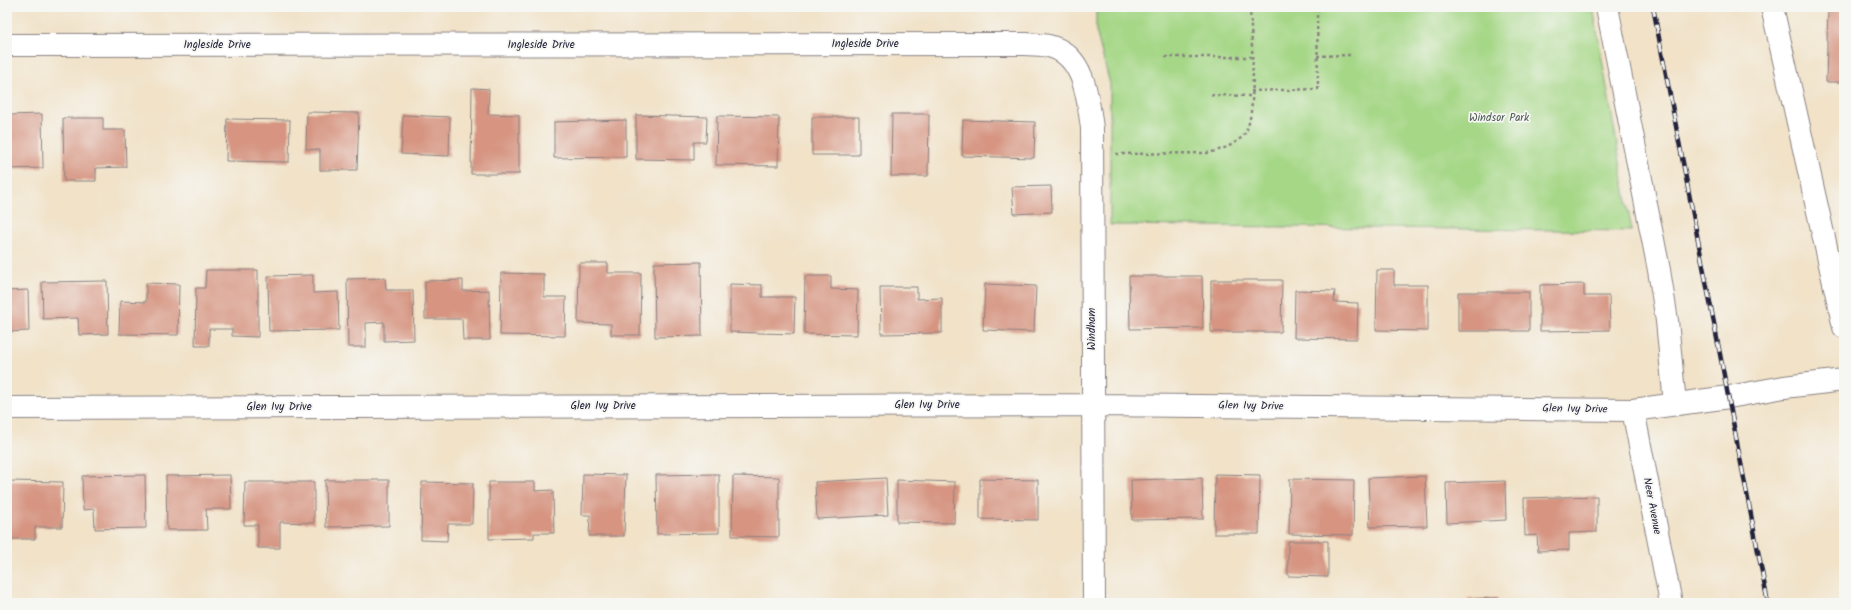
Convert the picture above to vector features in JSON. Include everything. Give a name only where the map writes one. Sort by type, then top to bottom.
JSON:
[{"type":"street","points":[[1607,7],[1659,270],[1667,321],[1675,404]]},
{"type":"street","points":[[1772,7],[1844,327]]},
{"type":"street","name":"Ingleside Drive","points":[[7,45],[1025,44],[1053,47],[1072,59]]},
{"type":"street","name":"Windham","points":[[1072,59],[1082,78],[1088,98],[1092,128],[1094,603]]},
{"type":"street","name":"Glen Ivy Drive","points":[[7,408],[1092,405],[1633,410],[1784,387],[1844,380]]},
{"type":"street","name":"Neer Avenue","points":[[1633,410],[1671,603]]},
{"type":"path","points":[[1092,154],[1207,153],[1222,150],[1244,134],[1250,120],[1252,96],[1250,7]]},
{"type":"path","points":[[1251,91],[1318,89],[1317,7]]},
{"type":"path","points":[[1318,56],[1350,55]]},
{"type":"path","points":[[1165,57],[1251,57]]},
{"type":"path","points":[[1211,95],[1252,96]]},
{"type":"green space","name":"Windsor Park","points":[[1096,7],[1593,7],[1632,231],[1110,225],[1110,84],[1096,31]]},
{"type":"building","points":[[1828,7],[1844,7],[1844,82],[1826,82]]},
{"type":"building","points":[[472,88],[489,89],[488,114],[519,115],[519,174],[471,174]]},
{"type":"building","points":[[307,112],[359,113],[357,170],[320,170],[320,150],[306,149]]},
{"type":"building","points":[[42,114],[43,168],[7,169],[7,115]]},
{"type":"building","points":[[892,114],[929,114],[928,176],[891,176]]},
{"type":"building","points":[[403,115],[450,117],[449,156],[401,154]]},
{"type":"building","points":[[636,115],[707,117],[706,142],[694,142],[694,160],[636,159]]},
{"type":"building","points":[[717,116],[779,117],[778,166],[716,165]]},
{"type":"building","points":[[812,117],[859,117],[859,155],[812,155]]},
{"type":"building","points":[[63,118],[103,118],[103,130],[125,130],[126,167],[96,168],[96,181],[64,181]]},
{"type":"building","points":[[227,119],[290,120],[289,162],[226,161]]},
{"type":"building","points":[[626,120],[626,157],[554,158],[554,122]]},
{"type":"building","points":[[963,120],[1035,122],[1034,158],[962,156]]},
{"type":"building","points":[[1844,149],[1844,179],[1842,178]]},
{"type":"building","points":[[1051,186],[1052,212],[1014,214],[1012,187]]},
{"type":"building","points":[[701,262],[702,336],[655,337],[654,263]]},
{"type":"building","points":[[579,263],[608,263],[608,273],[641,273],[640,335],[611,335],[611,324],[578,323]]},
{"type":"building","points":[[206,270],[258,270],[258,337],[232,336],[232,329],[209,329],[209,346],[195,346],[196,288],[205,288]]},
{"type":"building","points":[[1377,270],[1394,270],[1394,285],[1428,285],[1428,331],[1376,330]]},
{"type":"building","points":[[501,273],[544,274],[544,297],[566,297],[565,336],[500,335]]},
{"type":"building","points":[[313,275],[313,293],[338,292],[339,330],[269,331],[268,276]]},
{"type":"building","points":[[805,276],[831,276],[831,289],[858,290],[857,335],[804,334]]},
{"type":"building","points":[[1129,276],[1202,276],[1203,328],[1130,329]]},
{"type":"building","points":[[385,278],[386,290],[413,290],[414,340],[384,341],[384,322],[366,323],[366,347],[348,347],[347,279]]},
{"type":"building","points":[[463,280],[463,291],[489,290],[490,340],[463,340],[462,319],[425,319],[425,281]]},
{"type":"building","points":[[1211,280],[1282,280],[1281,332],[1211,332]]},
{"type":"building","points":[[107,281],[108,334],[79,335],[78,318],[43,319],[42,282]]},
{"type":"building","points":[[146,283],[179,284],[178,335],[119,334],[120,301],[146,302]]},
{"type":"building","points":[[730,284],[762,285],[762,297],[795,297],[794,334],[730,332]]},
{"type":"building","points":[[985,284],[1036,286],[1034,332],[983,330]]},
{"type":"building","points":[[1584,284],[1584,296],[1609,296],[1610,330],[1540,331],[1540,285]]},
{"type":"building","points":[[880,287],[917,287],[917,299],[942,298],[942,333],[881,334]]},
{"type":"building","points":[[28,290],[29,331],[7,332],[7,291]]},
{"type":"building","points":[[1295,290],[1335,291],[1334,302],[1358,303],[1357,339],[1294,338]]},
{"type":"building","points":[[1458,292],[1529,292],[1529,331],[1458,331]]},
{"type":"building","points":[[583,474],[626,475],[624,536],[589,536],[590,515],[582,515]]},
{"type":"building","points":[[719,474],[719,533],[657,534],[656,475]]},
{"type":"building","points":[[1215,474],[1260,475],[1259,534],[1214,534]]},
{"type":"building","points":[[145,475],[146,528],[95,529],[94,509],[83,510],[82,476]]},
{"type":"building","points":[[230,475],[231,509],[206,509],[207,530],[167,530],[166,476]]},
{"type":"building","points":[[733,476],[779,477],[779,537],[732,536]]},
{"type":"building","points":[[1425,476],[1427,526],[1370,527],[1368,478]]},
{"type":"building","points":[[886,478],[888,515],[817,519],[815,482]]},
{"type":"building","points":[[1202,478],[1203,519],[1132,520],[1131,480]]},
{"type":"building","points":[[980,479],[1038,480],[1038,520],[980,519]]},
{"type":"building","points":[[1290,479],[1354,480],[1353,535],[1289,534]]},
{"type":"building","points":[[325,480],[389,480],[389,526],[326,527]]},
{"type":"building","points":[[897,480],[955,482],[954,523],[897,522]]},
{"type":"building","points":[[7,481],[63,482],[62,527],[35,527],[35,539],[7,539]]},
{"type":"building","points":[[1505,481],[1506,520],[1447,523],[1446,483]]},
{"type":"building","points":[[245,482],[314,482],[314,523],[280,522],[280,548],[258,548],[258,525],[244,525]]},
{"type":"building","points":[[422,482],[473,483],[472,524],[448,524],[447,541],[421,540]]},
{"type":"building","points":[[489,482],[535,482],[535,491],[553,490],[554,533],[534,533],[534,538],[489,539]]},
{"type":"building","points":[[1597,496],[1597,532],[1569,533],[1569,550],[1538,551],[1537,535],[1525,536],[1524,498]]},
{"type":"building","points":[[1288,541],[1328,541],[1328,577],[1288,576]]},
{"type":"building","points":[[1498,598],[1498,603],[1468,603],[1468,599]]},
{"type":"railway","points":[[1653,7],[1768,603]]}]
